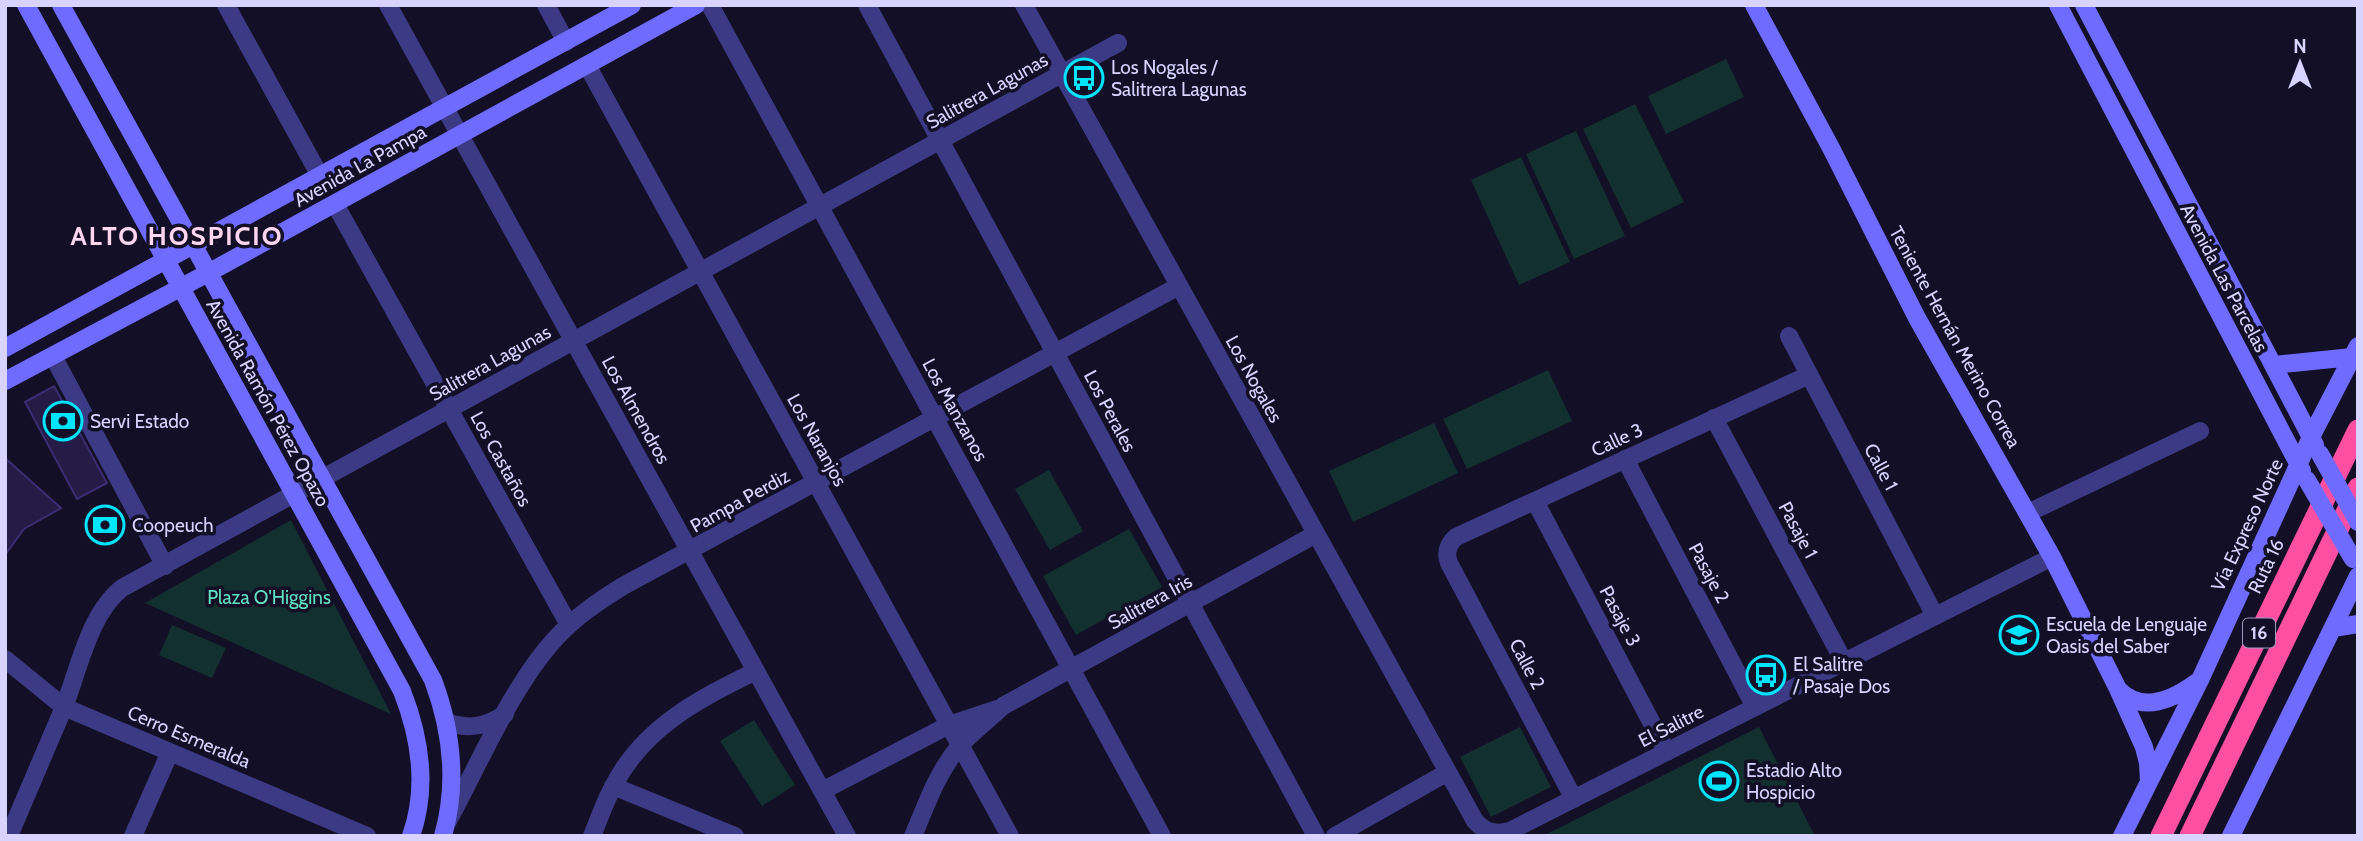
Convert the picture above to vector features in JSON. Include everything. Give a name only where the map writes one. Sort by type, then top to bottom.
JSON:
[{"type":"highway","name":"Ruta 16","points":[[2161,836],[2358,430]]},
{"type":"highway","name":"16","points":[[2190,836],[2358,488]]},
{"type":"street","name":"Avenida Ramón Pérez Opazo","points":[[26,5],[391,670],[411,713],[420,759],[418,806],[411,836]]},
{"type":"street","name":"Avenida Ramón Pérez Opazo","points":[[61,5],[433,680],[446,722],[453,773],[445,830]]},
{"type":"street","points":[[226,5],[320,176]]},
{"type":"street","name":"Los Almendros","points":[[388,5],[847,836]]},
{"type":"street","points":[[546,5],[566,42]]},
{"type":"street","name":"Avenida La Pampa","points":[[5,348],[632,5]]},
{"type":"street","name":"Avenida La Pampa","points":[[5,382],[696,5]]},
{"type":"street","name":"Los Manzanos","points":[[710,5],[1162,836]]},
{"type":"street","name":"Los Perales","points":[[867,5],[1317,836]]},
{"type":"street","name":"Los Nogales","points":[[1024,5],[1448,772]]},
{"type":"street","name":"Teniente Hernán Merino Correa","points":[[1754,5],[1831,148],[1917,318],[2052,557],[2144,747],[2149,782]]},
{"type":"street","name":"Avenida Las Parcelas","points":[[2058,5],[2303,472],[2356,567]]},
{"type":"street","name":"Avenida Las Parcelas","points":[[2084,5],[2358,522]]},
{"type":"street","name":"Salitrera Lagunas","points":[[7,836],[64,707],[103,607],[122,588],[1118,43]]},
{"type":"street","name":"Los Naranjos","points":[[587,65],[1010,836]]},
{"type":"street","name":"Los Castaños","points":[[335,204],[569,625]]},
{"type":"street","name":"Pampa Perdiz","points":[[445,830],[532,667],[569,625],[604,598],[1179,286]]},
{"type":"street","name":"Calle 1","points":[[1789,337],[1935,617]]},
{"type":"street","points":[[2274,365],[2355,352]]},
{"type":"street","name":"Vía Expreso Norte","points":[[2122,836],[2303,472],[2311,437],[2355,352]]},
{"type":"street","points":[[53,356],[165,566]]},
{"type":"street","name":"Calle 3","points":[[1448,549],[1456,537],[1809,375]]},
{"type":"street","name":"Pasaje 1","points":[[1714,418],[1844,662]]},
{"type":"street","points":[[2028,513],[2200,430]]},
{"type":"street","name":"Pasaje 2","points":[[1625,459],[1755,707]]},
{"type":"street","name":"Pasaje 3","points":[[1535,501],[1667,752]]},
{"type":"street","name":"Salitrera Iris","points":[[822,791],[949,725],[1003,706],[1316,534]]},
{"type":"street","name":"Calle 2","points":[[1448,549],[1449,563],[1574,799]]},
{"type":"street","name":"El Salitre","points":[[1448,772],[1475,821],[1490,832],[1510,831],[2052,557]]},
{"type":"street","points":[[2231,836],[2333,628],[2356,567]]},
{"type":"street","points":[[2333,628],[2358,624]]},
{"type":"street","name":"Cerro Esmeralda","points":[[5,659],[64,707],[367,836]]},
{"type":"street","points":[[592,836],[613,786],[639,748],[673,717],[692,704],[756,671]]},
{"type":"street","points":[[2118,689],[2136,701],[2154,702],[2178,694],[2200,680]]},
{"type":"street","name":"Salitrera Iris","points":[[913,836],[936,783],[960,746],[1003,706]]},
{"type":"street","points":[[446,722],[472,727],[490,723],[505,714]]},
{"type":"street","points":[[133,836],[170,752]]},
{"type":"street","points":[[1335,836],[1448,772]]},
{"type":"street","points":[[613,786],[735,836]]},
{"type":"green space","points":[[1726,59],[1744,97],[1666,134],[1648,96]]},
{"type":"green space","points":[[1635,104],[1684,202],[1631,228],[1583,129]]},
{"type":"green space","points":[[1576,131],[1625,236],[1574,259],[1526,154]]},
{"type":"green space","points":[[1521,157],[1570,262],[1519,285],[1471,180]]},
{"type":"green space","points":[[1548,370],[1572,421],[1467,469],[1443,419]]},
{"type":"green space","points":[[1434,423],[1458,473],[1353,522],[1329,471]]},
{"type":"green space","points":[[1049,470],[1083,531],[1050,550],[1015,489]]},
{"type":"green space","name":"Plaza O'Higgins","points":[[291,520],[391,714],[145,603]]},
{"type":"green space","points":[[1129,529],[1162,587],[1076,635],[1043,576]]},
{"type":"green space","points":[[172,625],[226,648],[212,678],[159,655]]},
{"type":"green space","points":[[754,720],[795,785],[762,806],[720,741]]},
{"type":"green space","points":[[1520,727],[1551,787],[1491,817],[1460,757]]},
{"type":"green space","name":"Estadio Alto Hospicio","points":[[1759,727],[1815,836],[1543,836]]},
{"type":"building","points":[[54,386],[107,483],[77,499],[25,402]]},
{"type":"building","points":[[5,458],[61,508],[24,529],[5,555]]},
{"type":"place","name":"Los Nogales / Salitrera Lagunas","points":[[1084,78]]},
{"type":"place","name":"Servi Estado","points":[[63,421]]},
{"type":"place","name":"Coopeuch","points":[[105,525]]},
{"type":"place","name":"Escuela de Lenguaje Oasis del Saber","points":[[2019,635]]},
{"type":"place","name":"El Salitre / Pasaje Dos","points":[[1766,675]]},
{"type":"place","name":"Estadio Alto Hospicio","points":[[1719,781]]},
{"type":"district","name":"ALTO HOSPICIO","points":[[177,236]]}]
